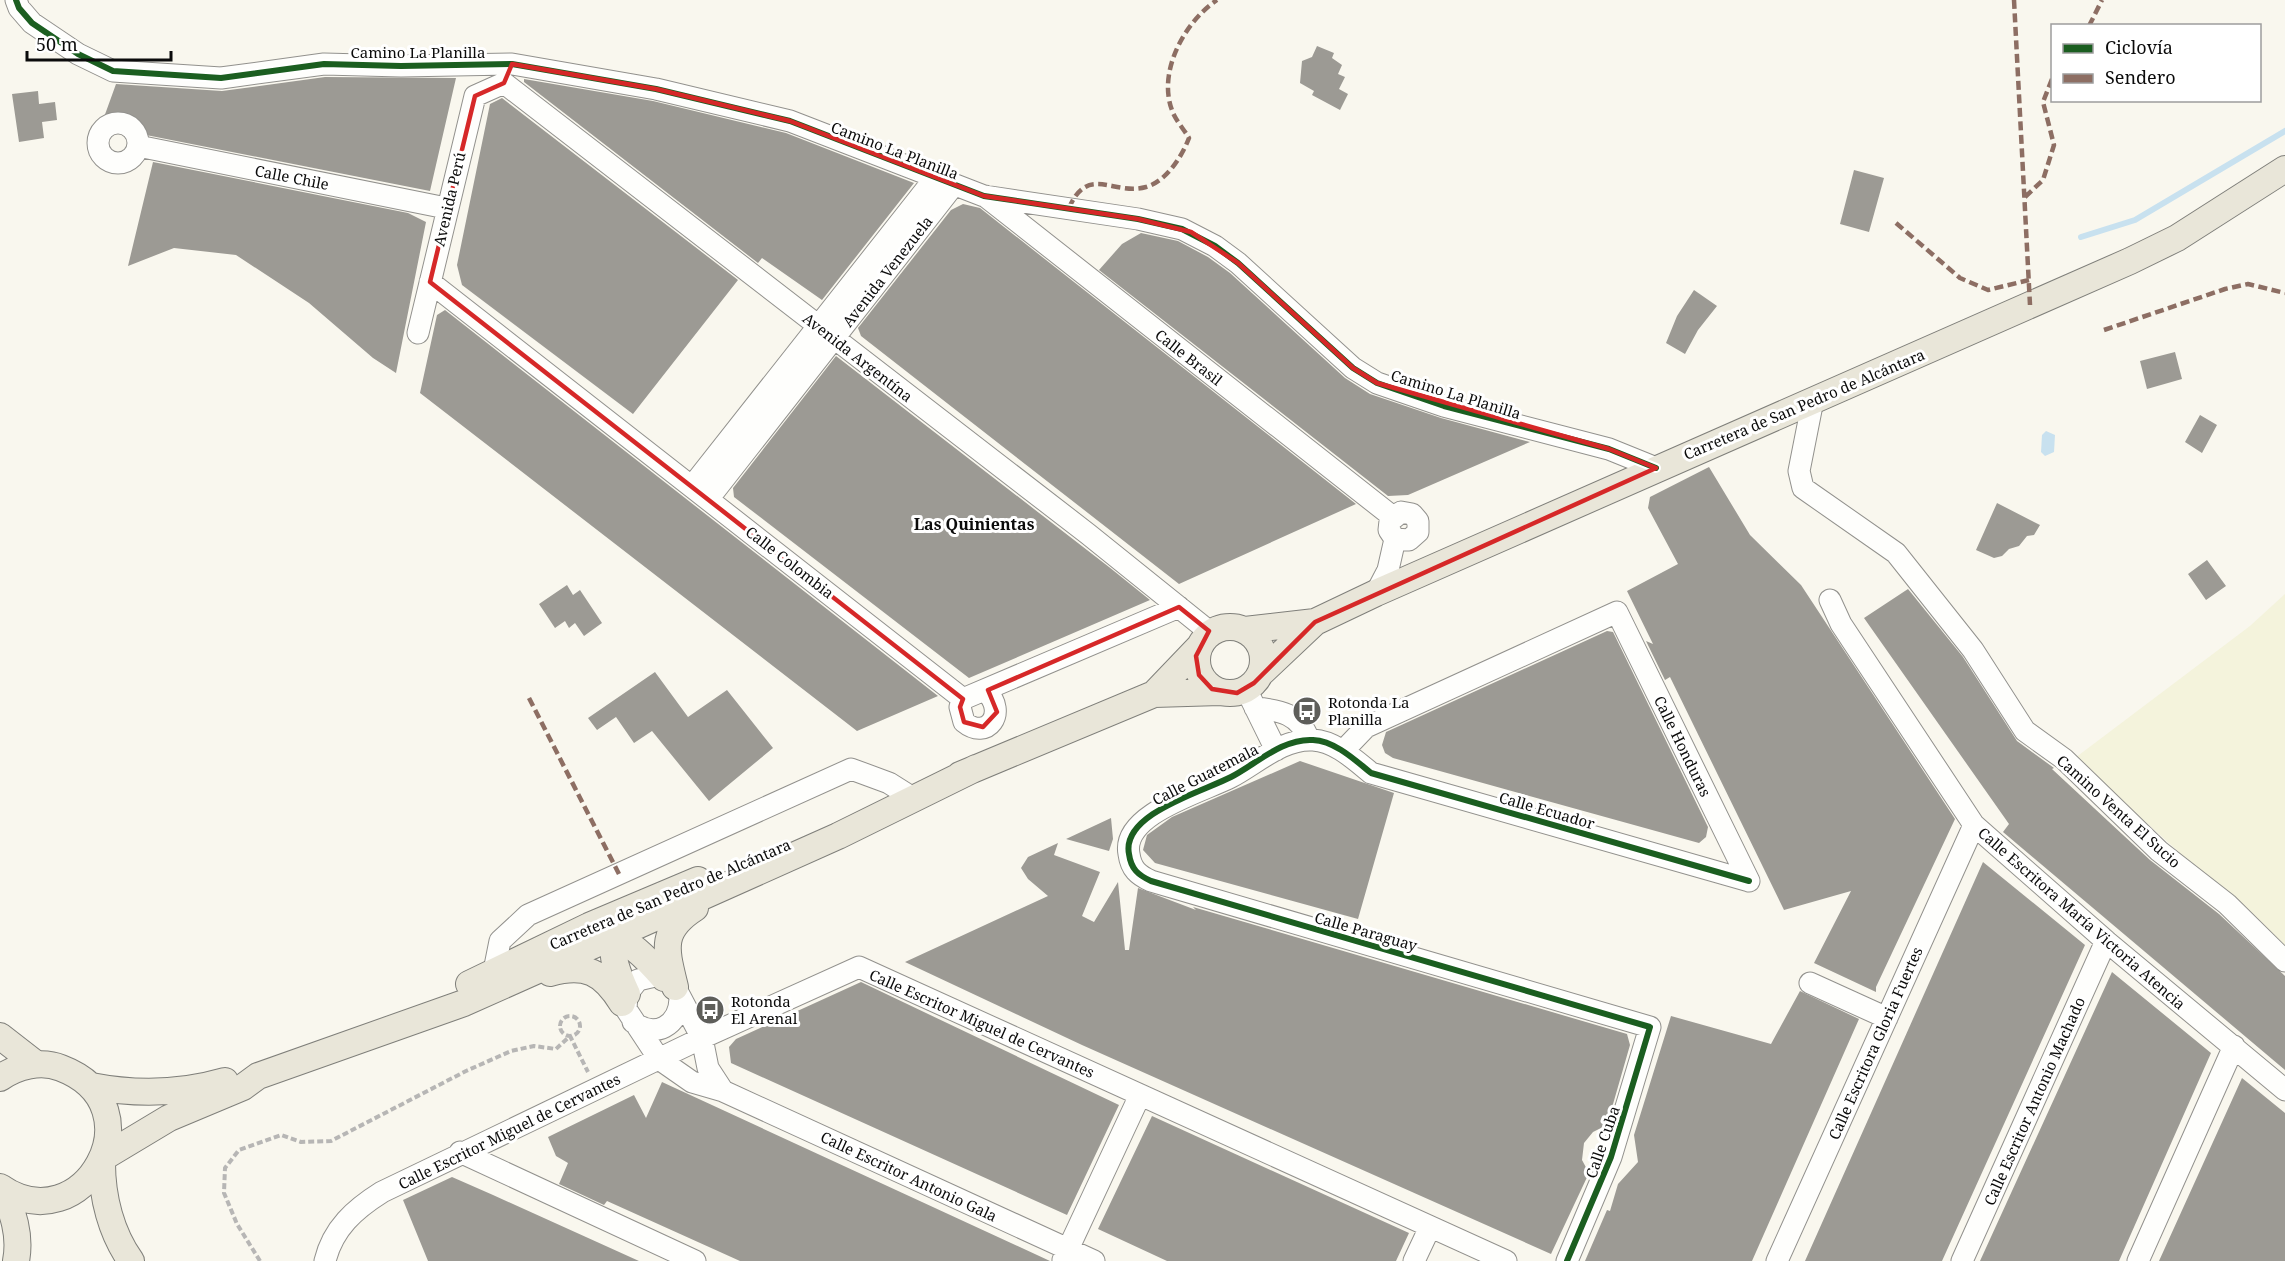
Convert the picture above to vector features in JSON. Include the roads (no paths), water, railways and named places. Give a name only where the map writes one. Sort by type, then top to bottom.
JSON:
[{"type":"main road","name":"Carretera de San Pedro de Alcántara","points":[[1245,630],[1314,622],[1656,468],[2168,243],[2285,169]]},
{"type":"main road","name":"Carretera de San Pedro de Alcántara","points":[[1254,691],[1314,622]]},
{"type":"main road","points":[[1228,627],[1245,630],[1259,644],[1263,654],[1254,691],[1229,694],[1212,689],[1199,675],[1196,666],[1205,640],[1228,627]]},
{"type":"main road","name":"Carretera de San Pedro de Alcántara","points":[[1154,694],[1205,640]]},
{"type":"main road","name":"Carretera de San Pedro de Alcántara","points":[[50,1200],[80,1187],[103,1160],[169,1118],[243,1087],[258,1076],[464,1003],[497,975],[589,926],[1154,694],[1221,692]]},
{"type":"main road","name":"Carretera de San Pedro de Alcántara","points":[[497,975],[615,935],[838,836],[976,768]]},
{"type":"main road","points":[[673,988],[667,944],[669,933],[677,921],[694,909],[838,836]]},
{"type":"main road","points":[[629,1009],[614,964],[612,950],[615,935],[626,922],[749,860]]},
{"type":"main road","points":[[615,935],[651,963],[673,988]]},
{"type":"main road","points":[[497,975],[509,988],[568,968],[587,970],[603,979],[629,1009]]},
{"type":"main road","points":[[0,1036],[36,1064]]},
{"type":"main road","points":[[0,1078],[18,1068],[36,1064],[56,1066],[75,1073],[91,1086],[102,1102],[108,1120],[102,1190],[120,1246],[130,1261]]},
{"type":"main road","name":"Carretera de San Pedro de Alcántara","points":[[91,1086],[141,1094],[160,1093],[205,1087],[242,1076],[258,1076]]},
{"type":"main road","points":[[1,1188],[25,1198],[50,1200],[17,1253]]},
{"type":"main road","points":[[1,1188],[12,1211],[17,1253]]},
{"type":"street","name":"Camino La Planilla","points":[[16,0],[19,8],[32,22],[78,54],[113,71],[221,78],[324,64],[401,66],[656,89],[790,122],[984,196],[1138,219],[1191,232],[1238,263],[1353,368],[1377,383],[1444,406],[1610,449],[1656,468]]},
{"type":"street","name":"Avenida Perú","points":[[418,333],[446,208],[475,96],[508,74]]},
{"type":"street","name":"Avenida Argentína","points":[[508,74],[827,332],[1179,607],[1205,640]]},
{"type":"street","name":"Calle Chile","points":[[138,146],[446,208]]},
{"type":"street","name":"Avenida Venezuela","points":[[701,491],[944,182]]},
{"type":"street","name":"Calle Brasil","points":[[984,196],[1393,517],[1406,512],[1415,517],[1419,524],[1418,532],[1409,540],[1395,539],[1388,570],[1376,593]]},
{"type":"street","name":"Calle Colombia","points":[[430,282],[701,491],[963,699]]},
{"type":"street","name":"Camino Venta El Sucio","points":[[1813,400],[1799,471],[1803,488],[1896,553],[1973,650],[2025,731],[2064,759],[2159,851],[2227,904],[2285,961]]},
{"type":"street","name":"Calle Escritora María Victoria Atencia","points":[[1830,600],[1841,624],[1974,825],[2106,941],[2285,1090]]},
{"type":"street","points":[[986,691],[996,702],[997,712],[989,725],[973,727],[964,722],[960,714],[963,699],[1179,607]]},
{"type":"street","name":"Calle Honduras","points":[[1343,751],[1366,727],[1617,612],[1749,881]]},
{"type":"street","points":[[1254,691],[1305,727],[1309,740],[1316,740],[1343,751]]},
{"type":"street","points":[[1254,691],[1276,750]]},
{"type":"street","name":"Calle Guatemala","points":[[1144,818],[1232,776],[1276,750],[1300,740],[1309,740]]},
{"type":"street","name":"Calle Ecuador","points":[[1343,751],[1371,773],[1749,881]]},
{"type":"street","points":[[497,975],[500,940],[528,915],[851,769],[889,783],[908,795]]},
{"type":"street","name":"Calle Paraguay","points":[[1144,818],[1135,827],[1129,839],[1128,852],[1131,864],[1138,875],[1151,881],[1650,1027]]},
{"type":"street","name":"Calle Escritora Gloria Fuertes","points":[[1777,1261],[1974,825]]},
{"type":"street","name":"Calle Escritor Antonio Machado","points":[[1962,1261],[2106,941]]},
{"type":"street","name":"Calle Escritor Miguel de Cervantes","points":[[325,1261],[333,1238],[356,1208],[460,1152],[859,967],[1506,1261]]},
{"type":"street","points":[[659,1059],[629,1009],[631,986],[646,976],[673,988],[702,1038],[708,1068],[723,1091]]},
{"type":"street","points":[[1810,983],[1887,1018]]},
{"type":"street","points":[[629,1009],[648,1030],[665,1028],[677,1016],[673,988]]},
{"type":"street","name":"Calle Cuba","points":[[1567,1261],[1611,1157],[1650,1027]]},
{"type":"street","points":[[2138,1261],[2234,1046]]},
{"type":"street","name":"Calle Escritor Antonio Gala","points":[[659,1059],[692,1082],[723,1091],[1066,1255],[1094,1261]]},
{"type":"street","points":[[1066,1255],[1140,1095]]},
{"type":"street","points":[[460,1152],[695,1261]]},
{"type":"street","points":[[1414,1261],[1430,1227]]},
{"type":"water","points":[[2046,431],[2055,435],[2054,452],[2045,456],[2041,452],[2042,435]]},
{"type":"waterway","points":[[2081,237],[2135,220],[2285,131]]},
{"type":"place","name":"Rotonda La Planilla","points":[[1307,711]]},
{"type":"place","name":"Rotonda El Arenal","points":[[710,1010]]},
{"type":"district","name":"Las Quinientas","points":[[974,524]]}]
